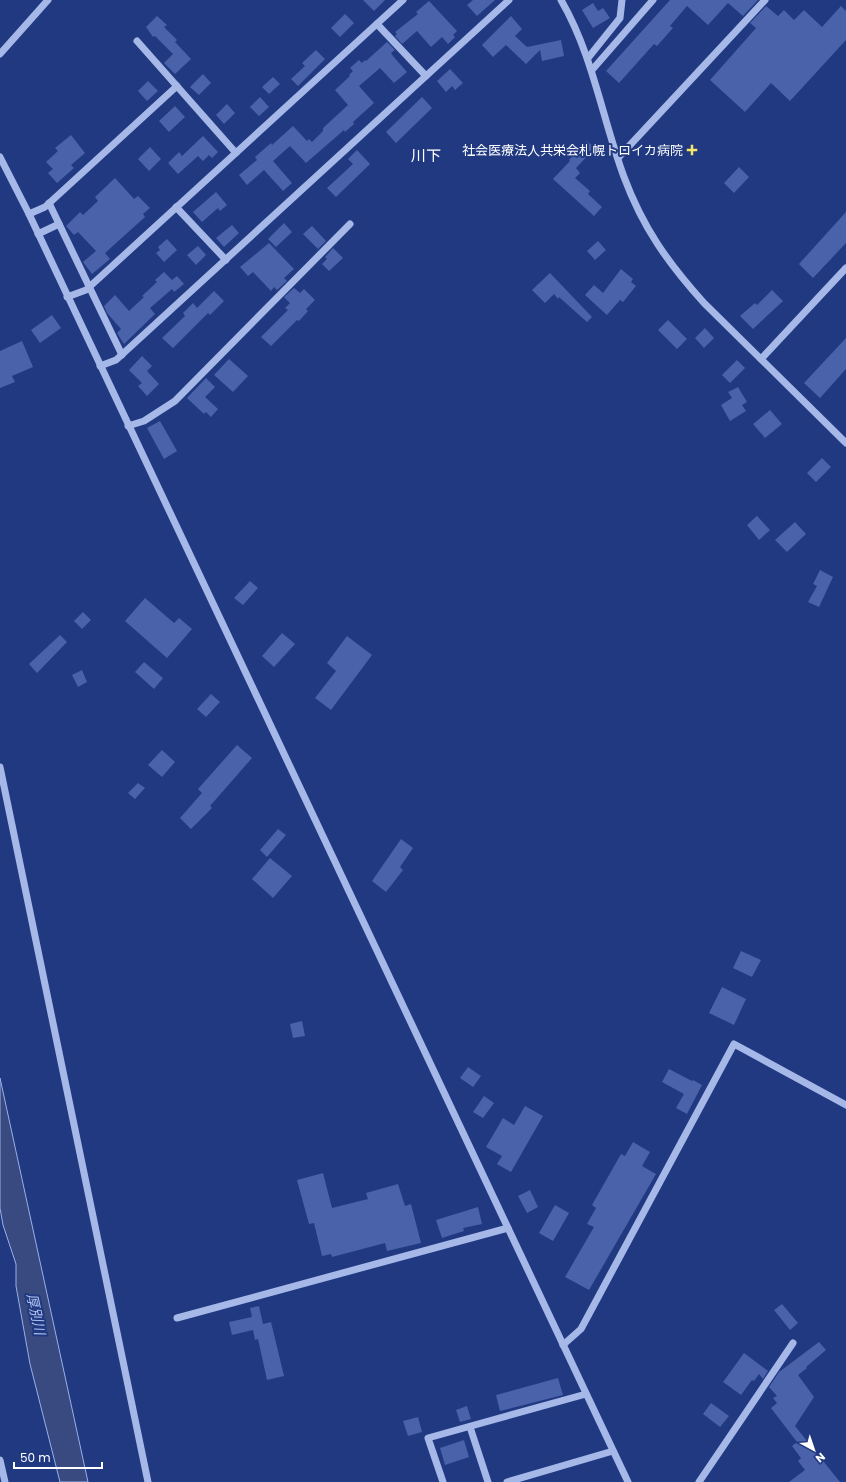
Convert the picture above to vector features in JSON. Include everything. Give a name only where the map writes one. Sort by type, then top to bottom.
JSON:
[{"type":"street","points":[[0,54],[48,0]]},
{"type":"street","points":[[68,297],[86,290],[403,0]]},
{"type":"street","points":[[100,366],[116,360],[122,355],[509,0]]},
{"type":"street","points":[[561,0],[581,38],[624,178],[644,222],[665,256],[682,279],[704,303],[846,443]]},
{"type":"street","points":[[588,58],[620,18],[622,0]]},
{"type":"street","points":[[592,70],[653,0]]},
{"type":"street","points":[[618,158],[765,0]]},
{"type":"street","points":[[377,24],[426,76]]},
{"type":"street","points":[[137,41],[236,152]]},
{"type":"street","points":[[29,214],[45,207],[177,86]]},
{"type":"street","points":[[0,157],[29,214],[628,1482]]},
{"type":"street","points":[[49,203],[122,355]]},
{"type":"street","points":[[176,207],[226,260]]},
{"type":"street","points":[[38,234],[59,224]]},
{"type":"street","points":[[128,426],[144,421],[175,401],[350,224]]},
{"type":"street","points":[[761,359],[846,268]]},
{"type":"street","points":[[0,767],[148,1482]]},
{"type":"street","points":[[563,1345],[581,1329],[734,1044],[846,1105]]},
{"type":"street","points":[[177,1318],[508,1228]]},
{"type":"street","points":[[699,1482],[793,1343]]},
{"type":"street","points":[[443,1482],[428,1438],[586,1394]]},
{"type":"street","points":[[470,1427],[488,1482]]},
{"type":"street","points":[[507,1482],[613,1451]]},
{"type":"street","points":[[0,1460],[5,1482]]},
{"type":"water","name":"厚別川","points":[[0,1078],[88,1482],[60,1482],[30,1364],[16,1286],[16,1264],[3,1225],[0,1208]]},
{"type":"building","points":[[363,0],[385,0],[374,11]]},
{"type":"building","points":[[473,0],[495,0],[477,16],[467,5]]},
{"type":"building","points":[[670,0],[758,0],[743,16],[728,3],[708,25],[687,6],[670,26],[673,28],[657,46],[654,44],[619,83],[606,71]]},
{"type":"building","points":[[429,1],[457,31],[453,35],[455,37],[448,44],[442,37],[431,47],[417,31],[402,44],[395,36],[397,34],[395,32],[418,14],[416,12]]},
{"type":"building","points":[[593,3],[598,11],[603,8],[610,18],[593,28],[582,10]]},
{"type":"building","points":[[766,6],[778,16],[784,10],[794,20],[804,10],[822,27],[841,6],[846,11],[846,40],[790,101],[771,83],[745,112],[710,80],[756,28],[750,23]]},
{"type":"building","points":[[345,14],[354,23],[340,37],[331,28]]},
{"type":"building","points":[[157,16],[167,25],[164,27],[177,40],[175,42],[191,59],[175,74],[164,63],[173,54],[155,36],[153,37],[146,27]]},
{"type":"building","points":[[511,16],[522,29],[515,36],[527,47],[561,40],[564,56],[542,61],[540,50],[526,64],[506,45],[493,57],[482,45]]},
{"type":"building","points":[[387,42],[395,50],[391,53],[393,56],[407,72],[394,83],[380,68],[359,86],[374,103],[353,122],[354,124],[345,132],[344,130],[306,163],[290,146],[273,161],[292,183],[283,191],[264,170],[247,185],[239,175],[257,160],[255,157],[271,143],[272,145],[293,126],[307,141],[309,139],[312,142],[323,131],[323,128],[348,105],[335,90],[350,76],[349,75],[353,71],[350,68],[359,60],[362,63],[365,60],[366,61]]},
{"type":"building","points":[[316,50],[325,59],[298,86],[291,79],[305,66],[302,63]]},
{"type":"building","points":[[450,69],[463,83],[455,90],[452,86],[446,92],[437,81]]},
{"type":"building","points":[[203,74],[211,83],[199,95],[190,87]]},
{"type":"building","points":[[273,77],[280,84],[269,94],[262,87]]},
{"type":"building","points":[[148,81],[158,91],[147,101],[138,91]]},
{"type":"building","points":[[260,97],[269,107],[259,116],[250,107]]},
{"type":"building","points":[[422,97],[432,108],[396,143],[386,132]]},
{"type":"building","points":[[227,104],[235,113],[224,124],[216,115]]},
{"type":"building","points":[[175,106],[185,117],[169,132],[159,121]]},
{"type":"building","points":[[71,135],[85,153],[71,165],[74,168],[57,183],[48,173],[53,169],[46,162],[58,151],[55,148]]},
{"type":"building","points":[[203,136],[218,152],[212,158],[209,155],[203,161],[198,156],[178,174],[168,163],[179,152],[182,156]]},
{"type":"building","points":[[587,141],[595,148],[576,168],[580,173],[575,178],[590,191],[588,194],[602,207],[594,216],[553,179]]},
{"type":"building","points":[[150,147],[161,159],[149,171],[138,159]]},
{"type":"building","points":[[357,150],[370,164],[336,197],[327,188],[353,164],[348,159]]},
{"type":"building","points":[[739,167],[749,177],[734,193],[724,183]]},
{"type":"building","points":[[115,178],[134,199],[138,196],[150,208],[143,214],[145,217],[105,253],[110,259],[92,274],[83,262],[96,251],[78,232],[74,235],[66,226],[80,212],[83,215],[98,201],[95,197]]},
{"type":"building","points":[[216,192],[227,205],[220,211],[218,208],[202,222],[193,212]]},
{"type":"building","points":[[846,212],[846,243],[813,278],[799,264]]},
{"type":"building","points":[[284,223],[292,232],[276,247],[268,239]]},
{"type":"building","points":[[232,225],[239,233],[224,247],[216,238]]},
{"type":"building","points":[[312,226],[326,241],[318,249],[303,234]]},
{"type":"building","points":[[167,239],[177,250],[164,262],[156,253],[160,250],[158,247]]},
{"type":"building","points":[[598,241],[606,250],[595,260],[587,251]]},
{"type":"building","points":[[269,243],[294,269],[284,278],[287,281],[277,290],[274,287],[271,291],[253,272],[248,276],[240,267]]},
{"type":"building","points":[[198,246],[206,255],[196,265],[187,255]]},
{"type":"building","points":[[333,248],[343,258],[329,271],[322,264],[327,259],[325,257]]},
{"type":"building","points":[[621,269],[633,279],[631,282],[636,286],[623,302],[620,300],[607,315],[585,295],[594,285],[603,293]]},
{"type":"building","points":[[164,272],[172,280],[177,276],[184,284],[174,292],[172,289],[150,308],[155,314],[124,344],[117,333],[121,329],[107,313],[104,306],[115,295],[129,311],[144,297],[142,296],[157,282],[155,280]]},
{"type":"building","points":[[550,273],[592,317],[587,322],[559,297],[558,299],[554,294],[545,303],[532,290]]},
{"type":"building","points":[[294,288],[300,293],[304,289],[315,300],[306,309],[308,311],[299,321],[297,320],[271,346],[261,337],[288,310],[285,308],[290,303],[284,297]]},
{"type":"building","points":[[772,290],[783,301],[753,329],[740,316],[755,303],[757,305]]},
{"type":"building","points":[[214,291],[224,301],[210,315],[208,313],[173,348],[162,338],[185,316],[183,313],[193,303],[197,308]]},
{"type":"building","points":[[52,315],[61,328],[40,343],[31,330]]},
{"type":"building","points":[[668,320],[687,339],[677,349],[658,330]]},
{"type":"building","points":[[705,328],[714,338],[704,348],[695,338]]},
{"type":"building","points":[[846,338],[846,369],[820,398],[804,383]]},
{"type":"building","points":[[22,341],[33,367],[12,376],[15,382],[0,388],[0,351]]},
{"type":"building","points":[[142,356],[152,366],[147,371],[159,384],[147,396],[138,386],[142,383],[129,370]]},
{"type":"building","points":[[229,359],[248,376],[233,392],[214,375]]},
{"type":"building","points":[[737,360],[745,368],[730,383],[722,375]]},
{"type":"building","points":[[206,378],[215,387],[205,397],[218,409],[211,417],[206,412],[204,414],[187,398]]},
{"type":"building","points":[[738,387],[747,402],[742,405],[746,411],[730,421],[721,405],[732,398],[728,392]]},
{"type":"building","points":[[770,410],[782,424],[765,438],[753,424]]},
{"type":"building","points":[[160,421],[177,451],[164,459],[147,428]]},
{"type":"building","points":[[822,458],[831,467],[816,482],[807,473]]},
{"type":"building","points":[[757,516],[770,530],[759,540],[747,525]]},
{"type":"building","points":[[795,522],[806,534],[787,552],[775,540]]},
{"type":"building","points":[[820,570],[833,577],[819,607],[808,602],[817,586],[813,584]]},
{"type":"building","points":[[250,581],[258,588],[243,605],[234,598]]},
{"type":"building","points":[[145,598],[174,623],[179,618],[192,629],[167,658],[125,621]]},
{"type":"building","points":[[83,612],[91,620],[82,629],[74,621]]},
{"type":"building","points":[[282,633],[295,644],[274,667],[262,656]]},
{"type":"building","points":[[60,635],[67,642],[37,673],[29,664]]},
{"type":"building","points":[[347,636],[372,655],[331,710],[315,698],[336,671],[327,663]]},
{"type":"building","points":[[144,662],[163,678],[154,689],[135,672]]},
{"type":"building","points":[[82,670],[87,682],[78,687],[72,675]]},
{"type":"building","points":[[211,694],[220,702],[206,717],[197,709]]},
{"type":"building","points":[[237,745],[252,758],[210,806],[212,808],[191,829],[180,818],[202,793],[198,789]]},
{"type":"building","points":[[162,750],[175,762],[162,777],[148,765]]},
{"type":"building","points":[[138,783],[145,788],[135,799],[128,793]]},
{"type":"building","points":[[278,829],[286,835],[267,857],[260,850]]},
{"type":"building","points":[[401,839],[413,848],[400,867],[403,870],[386,892],[372,881]]},
{"type":"building","points":[[270,858],[292,876],[273,898],[252,879]]},
{"type":"building","points":[[741,951],[761,960],[752,977],[733,968]]},
{"type":"building","points":[[722,987],[746,999],[734,1025],[709,1013]]},
{"type":"building","points":[[302,1021],[305,1036],[293,1038],[290,1024]]},
{"type":"building","points":[[468,1067],[481,1076],[473,1087],[460,1078]]},
{"type":"building","points":[[669,1069],[702,1085],[687,1114],[676,1108],[684,1094],[662,1082]]},
{"type":"building","points":[[484,1096],[494,1103],[483,1118],[473,1112]]},
{"type":"building","points":[[525,1106],[543,1116],[511,1172],[497,1164],[502,1156],[486,1147],[503,1118],[514,1125]]},
{"type":"building","points":[[633,1142],[650,1152],[642,1166],[656,1174],[589,1290],[565,1277],[594,1227],[587,1224],[596,1208],[592,1205],[621,1154],[625,1156]]},
{"type":"building","points":[[323,1173],[332,1208],[368,1199],[366,1193],[398,1184],[405,1206],[411,1204],[421,1243],[387,1251],[385,1243],[332,1257],[331,1254],[322,1256],[314,1223],[309,1224],[297,1180]]},
{"type":"building","points":[[530,1190],[538,1207],[527,1213],[518,1196]]},
{"type":"building","points":[[555,1205],[569,1213],[553,1241],[539,1233]]},
{"type":"building","points":[[478,1207],[482,1224],[463,1228],[464,1231],[442,1238],[436,1220]]},
{"type":"building","points":[[782,1304],[798,1323],[790,1330],[774,1310]]},
{"type":"building","points":[[259,1306],[263,1324],[271,1322],[284,1376],[267,1380],[258,1339],[255,1340],[253,1330],[232,1335],[229,1322],[252,1317],[250,1308]]},
{"type":"building","points":[[819,1342],[826,1350],[798,1375],[814,1397],[795,1426],[840,1482],[789,1482],[805,1470],[798,1461],[801,1458],[792,1446],[797,1442],[771,1408],[777,1403],[773,1398],[777,1396],[769,1387],[779,1372]]},
{"type":"building","points":[[744,1353],[768,1371],[763,1379],[759,1374],[754,1381],[752,1380],[741,1395],[723,1382]]},
{"type":"building","points":[[558,1378],[563,1395],[500,1411],[496,1395]]},
{"type":"building","points":[[711,1403],[729,1416],[720,1427],[703,1414]]},
{"type":"building","points":[[467,1406],[471,1419],[460,1422],[456,1410]]},
{"type":"building","points":[[418,1417],[422,1432],[408,1436],[403,1421]]},
{"type":"building","points":[[464,1440],[469,1457],[445,1465],[440,1448]]},
{"type":"place","name":"社会医療法人共栄会札幌トロイカ病院","points":[[692,150]]},
{"type":"district","name":"川下","points":[[426,156]]}]
